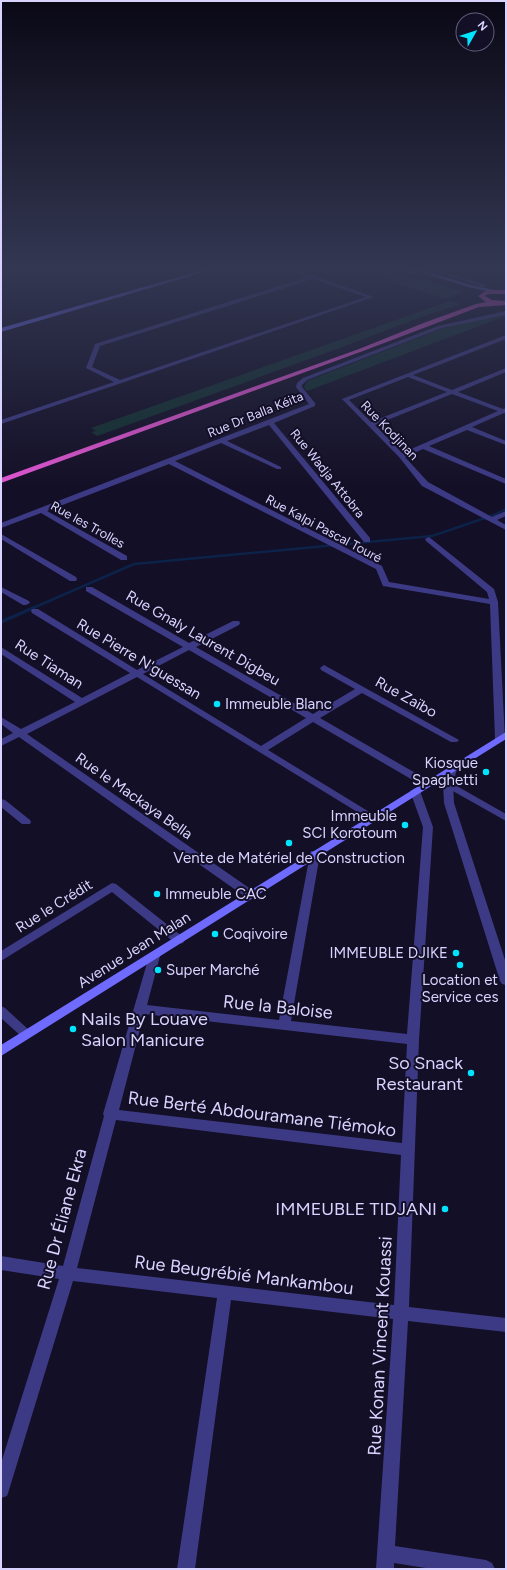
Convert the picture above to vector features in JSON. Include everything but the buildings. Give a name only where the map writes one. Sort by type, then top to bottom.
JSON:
[{"type":"highway","points":[[1,474],[369,340]]},
{"type":"highway","points":[[1,481],[385,340]]},
{"type":"main road","name":"Avenue Jean Malan","points":[[1,1051],[503,737]]},
{"type":"street","points":[[112,340],[97,345],[89,368],[119,382]]},
{"type":"street","points":[[1,422],[243,340]]},
{"type":"street","name":"Rue Dr Balla Kéita","points":[[1,526],[313,405],[299,387],[299,384],[305,379],[404,340]]},
{"type":"street","name":"Rue Kodjinan","points":[[498,340],[345,399],[401,456],[425,484],[506,528]]},
{"type":"street","points":[[370,425],[506,370]]},
{"type":"street","points":[[408,375],[505,411]]},
{"type":"street","points":[[401,456],[505,411]]},
{"type":"street","name":"Rue Wadja Attobra","points":[[270,422],[367,540]]},
{"type":"street","points":[[466,427],[506,443]]},
{"type":"street","points":[[221,441],[279,468]]},
{"type":"street","points":[[422,446],[506,482]]},
{"type":"street","name":"Rue Kalpi Pascal Touré","points":[[169,461],[380,568],[386,584],[494,602]]},
{"type":"street","name":"Rue les Trolles","points":[[40,510],[124,558]]},
{"type":"street","points":[[492,520],[506,513]]},
{"type":"street","points":[[1,536],[73,579]]},
{"type":"street","points":[[429,539],[491,591],[494,602],[503,737]]},
{"type":"street","points":[[1,589],[26,603]]},
{"type":"street","name":"Rue Gnaly Laurent Digbeu","points":[[88,589],[190,646],[427,784]]},
{"type":"street","name":"Rue Pierre N'guessan","points":[[35,611],[136,674],[262,749],[372,818]]},
{"type":"street","points":[[1,744],[236,623]]},
{"type":"street","name":"Rue Tiaman","points":[[1,650],[82,702]]},
{"type":"street","points":[[324,668],[362,688]]},
{"type":"street","name":"Rue Zaïbo","points":[[262,749],[362,688],[454,740]]},
{"type":"street","name":"Rue le Mackaya Bella","points":[[1,720],[251,895]]},
{"type":"street","points":[[452,769],[448,784],[449,803],[506,980]]},
{"type":"street","points":[[448,784],[506,818]]},
{"type":"street","name":"Rue Konan Vincent Kouassi","points":[[385,1561],[402,1313],[413,1040],[428,827],[415,792]]},
{"type":"street","points":[[1,802],[26,822]]},
{"type":"street","points":[[284,1026],[315,854]]},
{"type":"street","name":"Rue le Crédit","points":[[1,957],[112,887],[179,940]]},
{"type":"street","name":"Rue Dr Éliane Ekra","points":[[1,1490],[68,1274],[110,1114],[154,956]]},
{"type":"street","name":"Rue la Baloise","points":[[139,1009],[413,1040]]},
{"type":"street","points":[[1,1011],[26,1034]]},
{"type":"street","name":"Rue Berté Abdouramane Tiémoko","points":[[110,1114],[409,1150]]},
{"type":"street","name":"Rue Beugrébié Mankambou","points":[[1,1263],[68,1274],[506,1325]]},
{"type":"street","points":[[186,1569],[225,1292]]},
{"type":"street","points":[[385,1561],[486,1569]]},
{"type":"green space","points":[[339,340],[360,340],[97,436],[91,432],[96,431],[91,428]]},
{"type":"green space","points":[[412,340],[442,340],[307,391],[304,387],[307,381]]},
{"type":"waterway","points":[[33,608],[134,564],[432,536],[494,515],[506,509]]},
{"type":"waterway","points":[[1,622],[35,607]]},
{"type":"place","name":"Immeuble Blanc","points":[[217,704]]},
{"type":"place","name":"Kiosque Spaghetti","points":[[486,772]]},
{"type":"place","name":"Immeuble SCI Korotoum","points":[[405,825]]},
{"type":"place","name":"Vente de Matériel de Construction","points":[[289,843]]},
{"type":"place","name":"Immeuble CAC","points":[[157,894]]},
{"type":"place","name":"Coqivoire","points":[[215,934]]},
{"type":"place","name":"IMMEUBLE DJIKE","points":[[456,953]]},
{"type":"place","name":"Location et Service ces","points":[[460,965]]},
{"type":"place","name":"Super Marché","points":[[158,970]]},
{"type":"place","name":"Nails By Louave Salon Manicure","points":[[73,1029]]},
{"type":"place","name":"So Snack Restaurant","points":[[471,1073]]},
{"type":"place","name":"IMMEUBLE TIDJANI","points":[[445,1209]]}]
